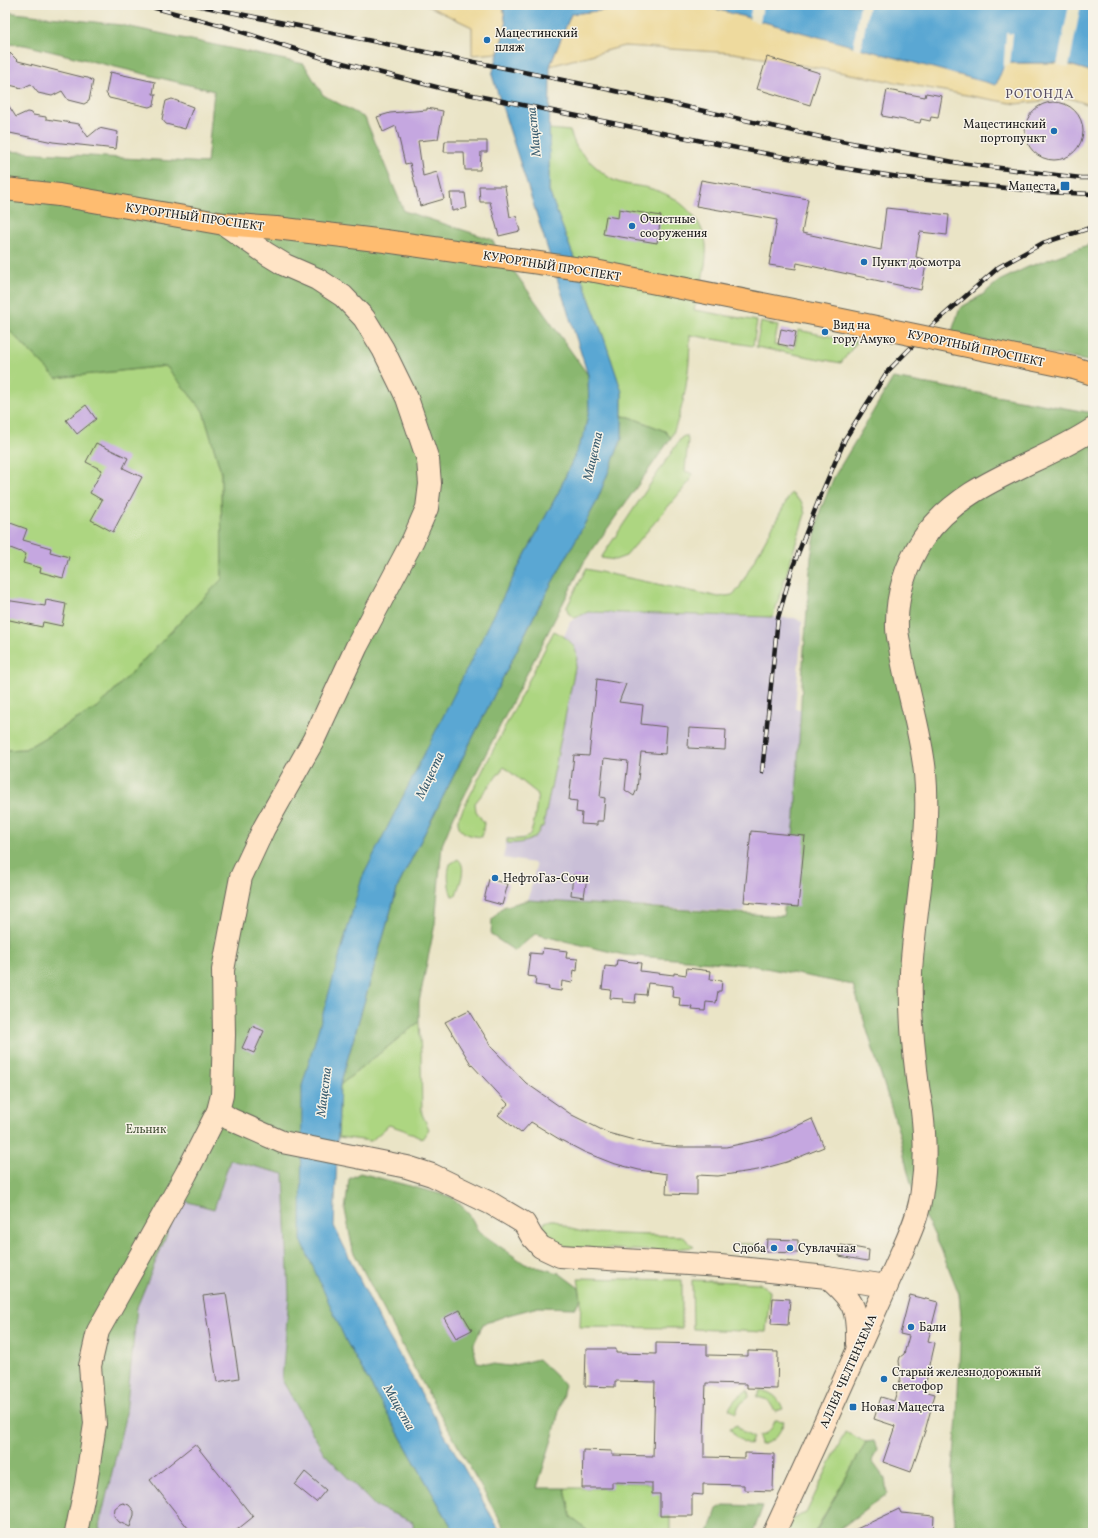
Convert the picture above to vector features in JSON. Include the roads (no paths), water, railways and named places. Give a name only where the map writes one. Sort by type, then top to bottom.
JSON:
[{"type":"main road","name":"КУРОРТНЫЙ ПРОСПЕКТ","points":[[5,189],[58,195],[224,224],[276,228],[385,241],[595,271],[824,316],[1083,371]]},
{"type":"street","points":[[76,1533],[86,1484],[95,1424],[90,1366],[98,1331],[186,1174],[218,1111],[222,1087],[224,1035],[223,970],[241,877],[264,828],[313,741],[357,646],[414,540],[426,508],[430,484],[428,460],[407,398],[383,349],[364,318],[343,296],[317,279],[285,265],[224,224]]},
{"type":"street","points":[[1063,446],[1093,429]]},
{"type":"street","points":[[1063,446],[1093,436]]},
{"type":"street","name":"АЛЛЕЯ ЧЕЛТЕНХЕМА","points":[[774,1533],[887,1286],[907,1239],[922,1190],[924,1153],[922,1112],[916,1072],[911,1011],[911,973],[926,826],[925,775],[921,746],[903,664],[897,627],[899,595],[909,564],[923,538],[946,512],[992,480],[1063,446]]},
{"type":"street","points":[[218,1111],[230,1119],[282,1142],[407,1167],[432,1175],[492,1204],[524,1223],[532,1237],[541,1247],[560,1256],[720,1266],[827,1277],[887,1286]]},
{"type":"street","points":[[827,1277],[848,1297],[855,1310],[858,1325],[857,1352]]},
{"type":"water","points":[[503,5],[649,5],[571,14],[550,66],[549,191],[604,338],[622,392],[622,438],[596,503],[537,610],[398,886],[340,1085],[334,1226],[381,1323],[501,1533],[455,1533],[346,1341],[301,1240],[302,1086],[362,878],[506,591],[559,491],[584,434],[589,410],[588,375],[492,75],[506,26]]},
{"type":"water","points":[[701,5],[1093,5],[1093,72],[1058,63],[1005,63],[996,85]]},
{"type":"railway","points":[[144,5],[223,26],[323,58],[448,90],[742,149],[836,167],[899,177],[1046,192],[1093,194]]},
{"type":"railway","points":[[196,5],[602,88],[825,138],[959,163],[1081,178],[1093,178]]},
{"type":"railway","points":[[762,772],[778,618],[792,569],[818,502],[845,439],[887,372],[935,323],[999,267],[1043,243],[1093,227]]},
{"type":"place","name":"Мацестинский пляж","points":[[487,40]]},
{"type":"place","name":"Мацестинский портопункт","points":[[1054,131]]},
{"type":"place","name":"Мацеста","points":[[1065,186]]},
{"type":"place","name":"Очистные сооружения","points":[[632,226]]},
{"type":"place","name":"Пункт досмотра","points":[[864,262]]},
{"type":"place","name":"Вид на гору Амуко","points":[[825,332]]},
{"type":"place","name":"НефтоГаз-Сочи","points":[[495,878]]},
{"type":"place","name":"Сдоба","points":[[774,1248]]},
{"type":"place","name":"Сувлачная","points":[[790,1248]]},
{"type":"place","name":"Бали","points":[[911,1327]]},
{"type":"place","name":"Старый железнодорожный светофор","points":[[884,1379]]},
{"type":"place","name":"Новая Мацеста","points":[[853,1407]]},
{"type":"district","name":"РОТОНДА","points":[[1040,93]]},
{"type":"park label","name":"Ельник","points":[[146,1129]]}]
